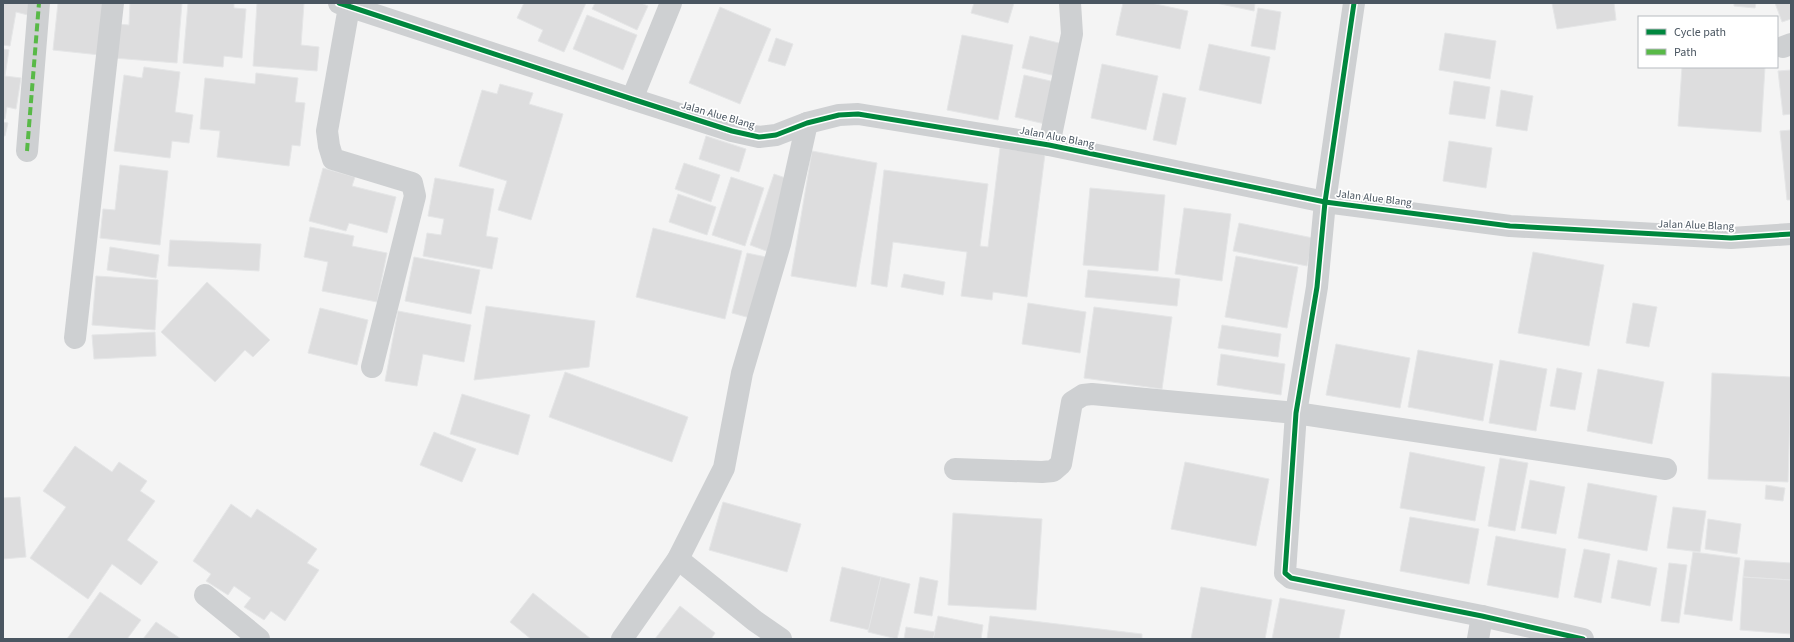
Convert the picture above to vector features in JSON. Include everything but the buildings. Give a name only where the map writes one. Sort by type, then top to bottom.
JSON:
[{"type":"street","points":[[27,151],[39,3]]},
{"type":"street","points":[[75,338],[113,3]]},
{"type":"street","points":[[632,99],[671,3]]},
{"type":"street","points":[[1049,145],[1072,34],[1070,3]]},
{"type":"street","points":[[1354,3],[1325,202],[1317,287],[1296,413],[1286,574],[1291,578],[1482,616],[1583,639]]},
{"type":"street","points":[[344,5],[327,131],[333,159],[412,183],[416,196],[372,367]]},
{"type":"street","name":"Jalan Alue Blang","points":[[344,5],[732,131],[759,137],[776,135],[807,123],[839,115],[858,114],[1049,145],[1325,202],[1510,226],[1731,238],[1791,234]]},
{"type":"street","points":[[622,639],[678,559],[724,468],[742,373],[780,244],[807,123]]},
{"type":"street","points":[[956,469],[1042,472],[1053,471],[1061,464],[1072,402],[1083,395],[1092,394],[1296,413],[1666,469]]},
{"type":"street","points":[[678,559],[755,621],[781,639]]},
{"type":"street","points":[[205,595],[259,639]]},
{"type":"street","points":[[1478,639],[1482,616]]},
{"type":"marked path","points":[[27,151],[39,3]]},
{"type":"cycle path","points":[[339,3],[732,131],[759,137],[776,135],[807,123],[839,115],[858,114],[1049,145],[1325,202],[1510,226],[1731,238],[1791,234]]},
{"type":"cycle path","points":[[1354,3],[1325,202],[1317,287],[1296,413],[1285,573],[1291,578],[1482,616],[1583,639]]}]
